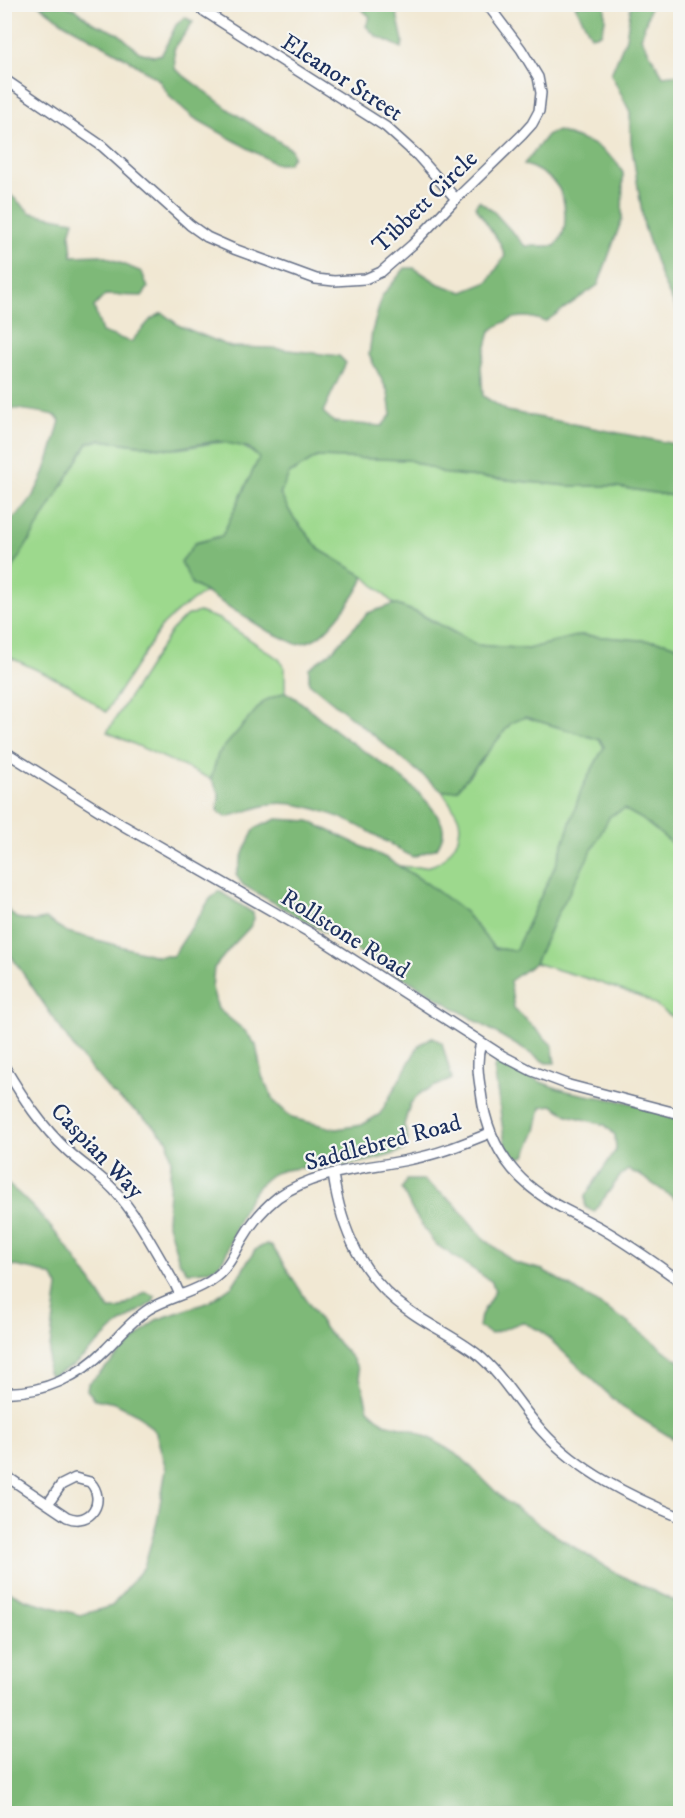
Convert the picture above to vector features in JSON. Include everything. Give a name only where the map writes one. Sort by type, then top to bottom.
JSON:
[{"type":"street","name":"Eleanor Street","points":[[193,4],[386,127],[418,156],[456,199]]},
{"type":"street","name":"Tibbett Circle","points":[[5,81],[66,119],[102,146],[190,225],[207,237],[316,279],[340,281],[374,276],[412,245],[522,135],[532,124],[539,111],[541,93],[538,77],[521,49],[487,4]]},
{"type":"street","name":"Rollstone Road","points":[[4,751],[124,826],[321,939],[481,1043],[517,1063],[560,1082],[681,1114]]},
{"type":"street","points":[[481,1043],[478,1068],[482,1101],[490,1133],[500,1155],[541,1196],[597,1226],[681,1281]]},
{"type":"street","name":"Caspian Way","points":[[4,1066],[41,1124],[69,1153],[114,1190],[129,1209],[180,1295]]},
{"type":"street","name":"Saddlebred Road","points":[[4,1392],[28,1391],[54,1384],[90,1365],[133,1320],[150,1309],[200,1287],[224,1270],[253,1221],[279,1197],[298,1185],[351,1168],[413,1159],[490,1133]]},
{"type":"street","points":[[333,1174],[342,1219],[352,1245],[373,1276],[390,1295],[409,1311],[477,1354],[499,1376],[539,1428],[569,1457],[632,1495],[681,1517]]},
{"type":"street","points":[[4,1474],[67,1517],[82,1519],[95,1510],[98,1495],[90,1482],[75,1478],[61,1485],[48,1504]]},
{"type":"green space","points":[[39,5],[64,5],[75,9],[93,23],[119,34],[139,52],[154,56],[162,54],[176,25],[185,17],[193,22],[174,49],[175,69],[231,111],[291,149],[293,156],[288,164],[276,164],[194,118],[170,97],[159,80],[121,55],[64,23]]},
{"type":"green space","points":[[357,5],[395,5],[403,41],[402,48],[376,36],[366,26],[370,17]]},
{"type":"green space","points":[[575,5],[605,5],[605,20],[601,34],[591,36]]},
{"type":"green space","points":[[631,5],[651,5],[641,38],[663,76],[680,74],[680,316],[661,278],[644,226],[631,142],[630,112],[611,74],[626,38]]},
{"type":"green space","points":[[558,131],[595,145],[615,160],[623,173],[622,219],[598,285],[545,322],[522,317],[503,323],[490,331],[481,366],[483,396],[507,411],[680,445],[680,497],[611,486],[569,486],[447,474],[409,460],[317,457],[289,474],[280,494],[293,517],[320,550],[364,576],[351,601],[327,629],[312,640],[296,644],[266,630],[192,584],[181,562],[195,543],[222,536],[259,458],[249,448],[218,441],[172,449],[100,440],[88,443],[5,581],[5,523],[17,515],[35,492],[47,464],[60,421],[50,414],[5,408],[5,190],[31,213],[74,221],[70,234],[72,256],[101,255],[142,272],[148,288],[142,296],[105,295],[94,307],[102,332],[131,342],[151,319],[162,313],[180,326],[231,347],[272,348],[339,356],[346,363],[323,412],[334,422],[382,426],[391,415],[388,392],[369,355],[372,332],[382,296],[405,268],[414,268],[439,284],[463,292],[488,282],[505,256],[500,243],[475,206],[479,201],[494,212],[525,246],[555,246],[564,228],[565,215],[562,196],[554,182],[541,172],[524,164],[548,134]]},
{"type":"green space","points":[[100,440],[170,449],[226,442],[247,449],[259,458],[222,536],[195,543],[192,584],[205,592],[178,611],[161,627],[106,712],[69,685],[5,655],[4,581],[88,443]]},
{"type":"green space","points":[[317,457],[409,460],[447,474],[569,486],[611,486],[680,497],[680,647],[664,642],[580,635],[528,649],[477,645],[419,613],[394,604],[364,576],[320,550],[293,517],[280,494],[289,474]]},
{"type":"green space","points":[[394,604],[418,613],[477,645],[528,649],[580,635],[664,642],[680,647],[680,850],[642,819],[624,809],[610,816],[553,923],[535,963],[510,981],[514,1008],[552,1045],[555,1063],[546,1063],[243,885],[236,875],[255,828],[277,819],[309,821],[386,858],[425,882],[465,912],[494,948],[515,951],[557,862],[582,788],[604,747],[600,740],[525,717],[511,723],[457,790],[442,791],[309,683],[309,668],[331,652],[368,613]]},
{"type":"green space","points":[[199,612],[219,619],[279,659],[285,668],[285,692],[264,701],[218,754],[211,779],[107,732],[171,631],[186,616]]},
{"type":"green space","points":[[285,692],[394,772],[421,795],[442,825],[443,835],[437,848],[413,857],[353,824],[326,812],[297,805],[271,804],[226,817],[218,811],[219,793],[211,779],[218,754],[264,701]]},
{"type":"green space","points":[[525,717],[600,740],[604,747],[582,788],[557,862],[515,951],[494,948],[465,912],[399,866],[432,866],[444,859],[458,839],[460,823],[442,791],[457,790],[511,723]]},
{"type":"green space","points":[[624,809],[642,819],[680,850],[680,1022],[646,999],[535,963],[553,923],[609,816]]},
{"type":"green space","points":[[219,891],[253,913],[254,919],[250,927],[214,968],[212,988],[218,1009],[245,1031],[256,1045],[262,1076],[274,1101],[292,1118],[336,1129],[362,1125],[380,1114],[419,1045],[432,1037],[442,1043],[452,1079],[422,1092],[410,1104],[404,1125],[408,1139],[405,1150],[355,1163],[285,1170],[271,1175],[260,1185],[247,1203],[223,1260],[208,1270],[187,1272],[179,1261],[167,1221],[171,1161],[168,1141],[154,1126],[111,1092],[76,1051],[5,947],[5,907],[16,918],[33,921],[46,919],[67,932],[157,956],[173,956],[210,899]]},
{"type":"green space","points":[[498,1061],[558,1088],[653,1108],[680,1119],[680,1202],[638,1174],[628,1170],[621,1175],[594,1212],[585,1207],[585,1196],[616,1150],[615,1135],[605,1125],[568,1115],[552,1105],[541,1107],[536,1131],[525,1156],[516,1159],[505,1145],[494,1068]]},
{"type":"green space","points":[[406,1180],[423,1180],[454,1203],[482,1237],[515,1263],[543,1270],[620,1317],[680,1362],[680,1443],[622,1407],[541,1331],[522,1322],[491,1334],[479,1327],[481,1315],[495,1291],[492,1282],[434,1243],[412,1210],[402,1189]]},
{"type":"green space","points":[[4,1181],[49,1225],[75,1258],[109,1309],[119,1309],[145,1292],[155,1296],[153,1302],[118,1325],[74,1365],[51,1376],[47,1370],[58,1287],[53,1277],[39,1271],[5,1264]]},
{"type":"green space","points":[[266,1244],[272,1246],[325,1329],[352,1358],[358,1369],[368,1409],[384,1423],[412,1430],[435,1441],[462,1458],[504,1500],[558,1537],[612,1571],[680,1604],[680,1813],[5,1813],[5,1589],[24,1599],[80,1615],[112,1606],[144,1567],[157,1522],[166,1469],[156,1433],[139,1415],[115,1403],[95,1399],[87,1390],[88,1384],[156,1320],[209,1302],[233,1285],[255,1250]]}]
